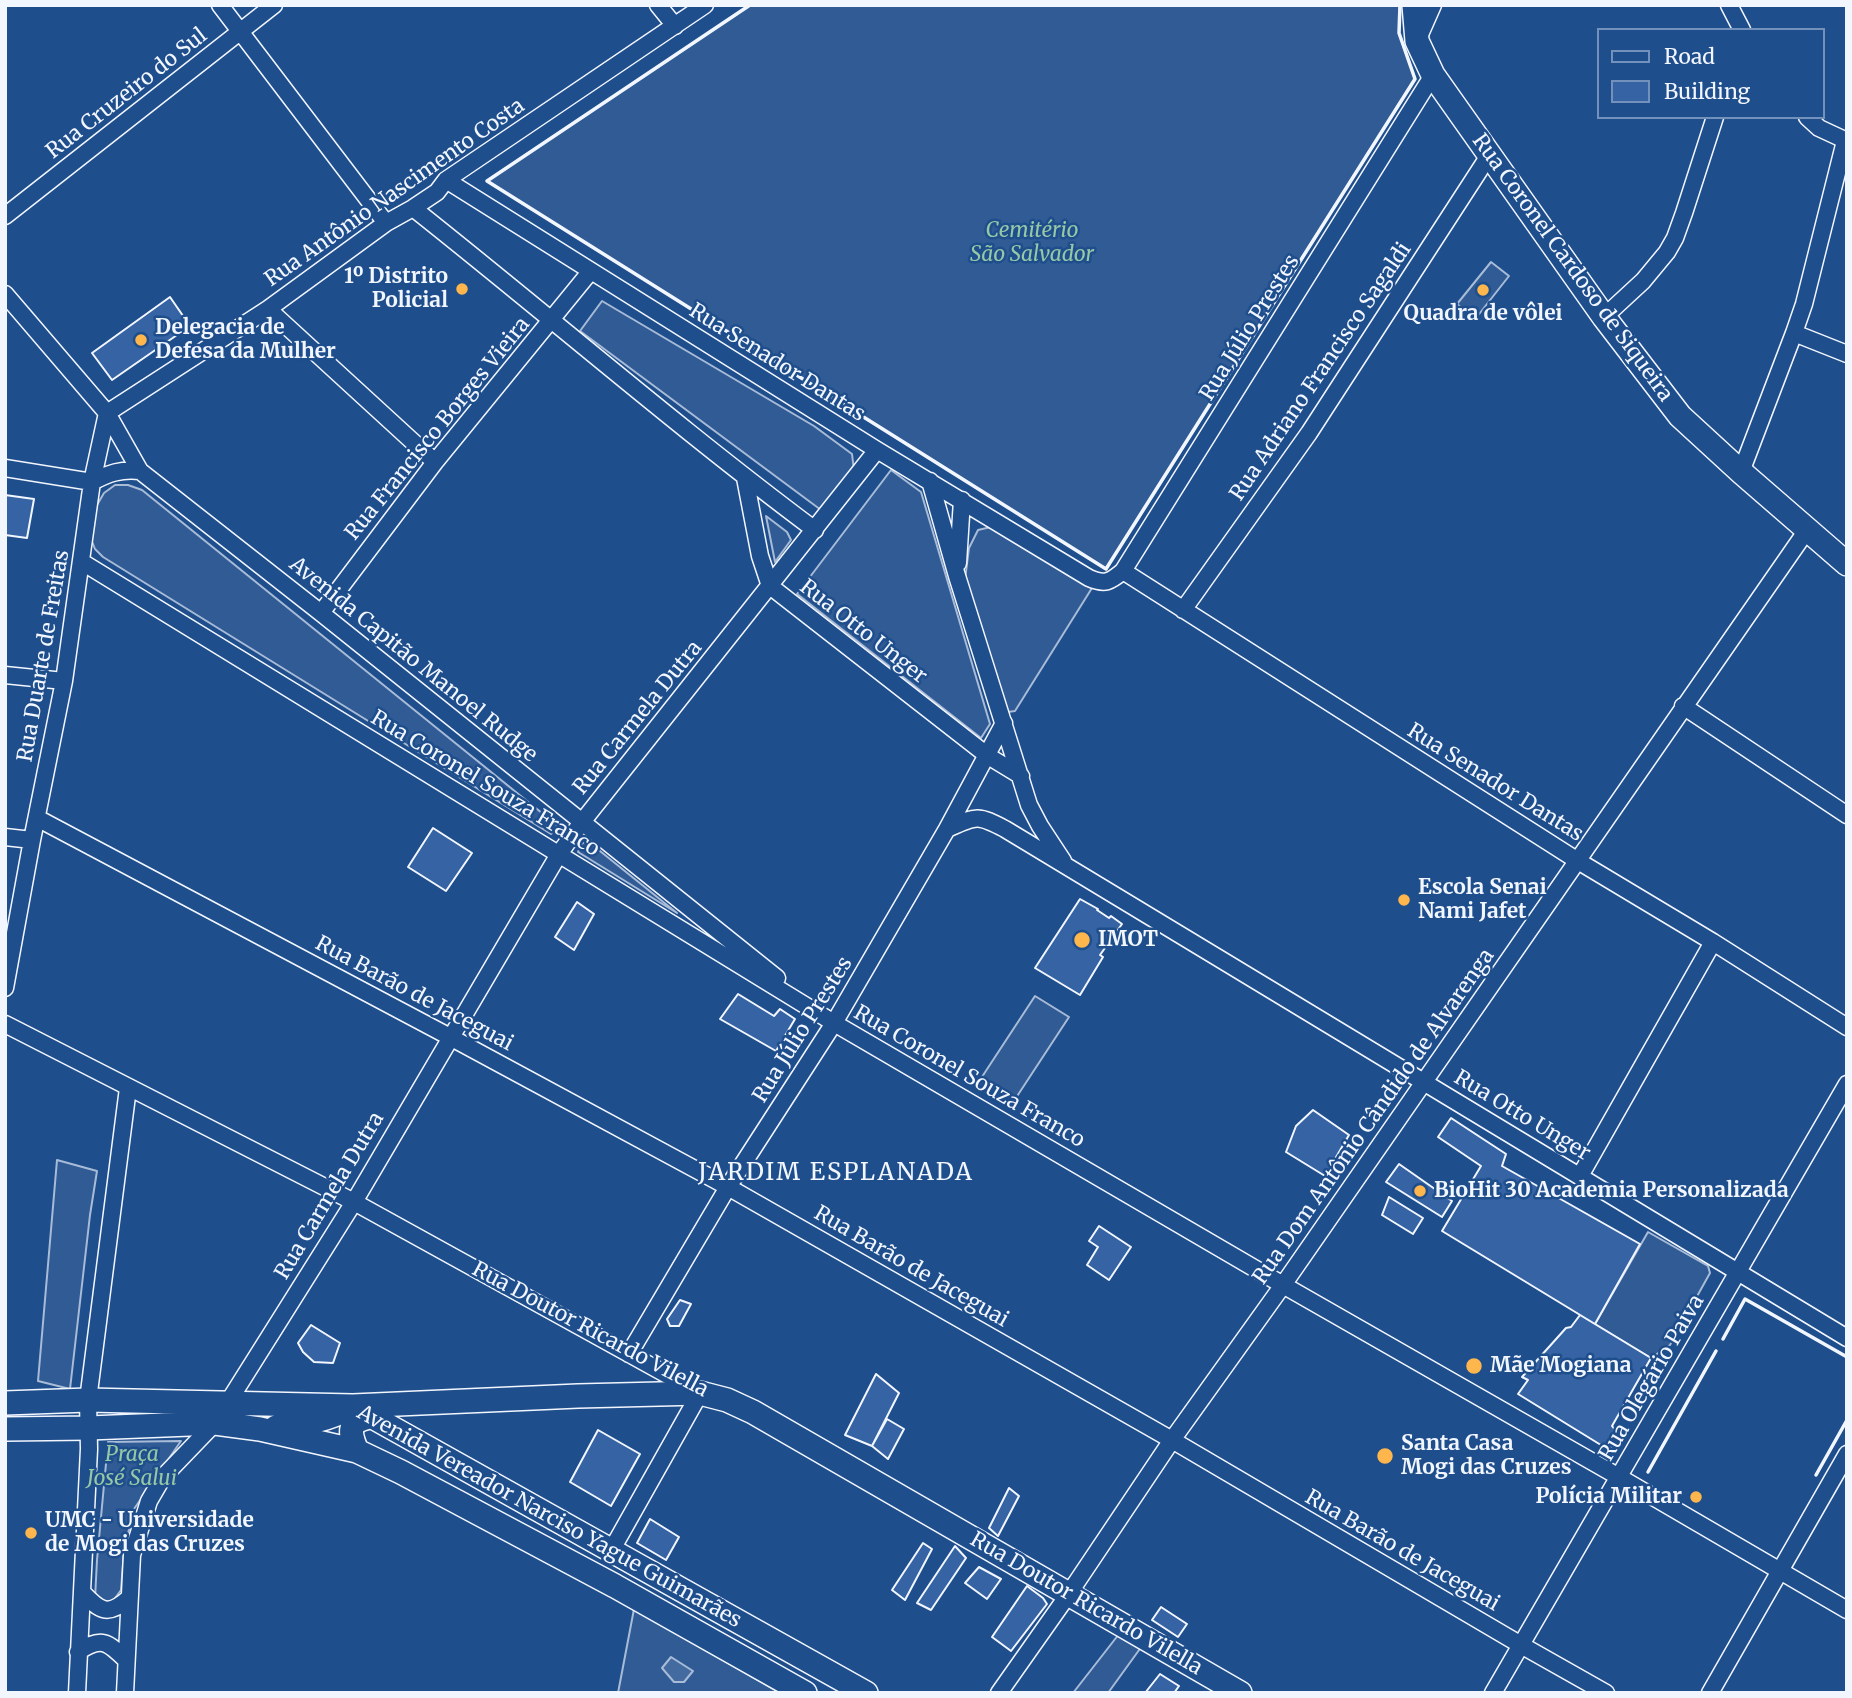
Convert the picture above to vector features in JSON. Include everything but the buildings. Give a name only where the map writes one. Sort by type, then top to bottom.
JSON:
[{"type":"main road","points":[[1414,5],[1417,41]]},
{"type":"main road","name":"Rua Coronel Cardoso de Siqueira","points":[[1417,41],[1433,75],[1604,317],[1680,416],[1847,565]]},
{"type":"main road","points":[[260,1429],[320,1421],[362,1411],[578,1396],[699,1393]]},
{"type":"main road","name":"Rua Doutor Ricardo Vilella","points":[[699,1393],[727,1400],[753,1412],[1240,1693]]},
{"type":"main road","name":"Avenida Vereador Narciso Yague Guimarães","points":[[5,1404],[88,1400],[228,1402],[362,1411],[866,1693]]},
{"type":"main road","points":[[357,1451],[350,1435],[362,1411]]},
{"type":"main road","name":"Avenida Vereador Narciso Yague Guimarães","points":[[5,1429],[215,1423],[260,1429],[357,1451],[615,1586],[805,1693]]},
{"type":"street","points":[[220,5],[386,223]]},
{"type":"street","name":"Rua Cruzeiro do Sul","points":[[5,216],[274,5]]},
{"type":"street","points":[[658,5],[675,26]]},
{"type":"street","name":"Rua Antônio Nascimento Costa","points":[[107,413],[268,309],[386,223],[437,192],[446,180],[705,5]]},
{"type":"street","points":[[1417,41],[1433,5]]},
{"type":"street","points":[[1729,5],[1741,28]]},
{"type":"street","name":"Rua Júlio Prestes","points":[[1123,571],[1433,75]]},
{"type":"street","points":[[1604,317],[1643,281],[1675,238],[1714,119]]},
{"type":"street","points":[[1741,472],[1794,333],[1846,141],[1819,128],[1809,119]]},
{"type":"street","name":"Rua Adriano Francisco Sagaldi","points":[[1183,610],[1308,432],[1490,154]]},
{"type":"street","name":"Rua Senador Dantas","points":[[446,180],[877,450],[1088,578],[1104,583],[1113,580],[1123,571],[1578,861],[1847,1027]]},
{"type":"street","points":[[413,208],[745,478],[815,530]]},
{"type":"street","name":"Rua Francisco Borges Vieira","points":[[321,612],[435,463],[590,272]]},
{"type":"street","name":"Avenida Capitão Manoel Rudge","points":[[5,294],[107,413],[140,471],[321,612],[834,1023]]},
{"type":"street","points":[[268,309],[435,463]]},
{"type":"street","points":[[1794,333],[1847,354]]},
{"type":"street","name":"Rua Duarte de Freitas","points":[[5,988],[64,681],[92,482],[107,413]]},
{"type":"street","name":"Rua Carmela Dutra","points":[[125,1693],[132,1555],[149,1501],[163,1477],[215,1423],[354,1202],[559,854],[877,450]]},
{"type":"street","points":[[5,468],[92,482],[111,472],[140,471]]},
{"type":"street","name":"Rua Otto Unger","points":[[745,478],[770,586],[988,756],[1021,776]]},
{"type":"street","name":"Rua Otto Unger","points":[[930,481],[1029,804],[1040,826],[1067,866]]},
{"type":"street","points":[[957,576],[962,500]]},
{"type":"street","name":"Rua Dom Antônio Cândido de Alvarenga","points":[[999,1693],[1172,1440],[1283,1285],[1807,530]]},
{"type":"street","name":"Rua Coronel Souza Franco","points":[[82,562],[834,1023],[1847,1611]]},
{"type":"street","points":[[5,675],[64,681]]},
{"type":"street","points":[[1683,706],[1847,815]]},
{"type":"street","name":"Rua Júlio Prestes","points":[[629,1354],[728,1187],[834,1023],[947,829],[1004,723]]},
{"type":"street","name":"Rua Otto Unger","points":[[947,829],[977,817],[987,819],[1847,1338]]},
{"type":"street","name":"Rua Barão de Jaceguai","points":[[37,818],[728,1187],[1172,1440],[1606,1693]]},
{"type":"street","points":[[5,837],[32,840]]},
{"type":"street","points":[[1580,1176],[1713,942]]},
{"type":"street","name":"Rua Doutor Ricardo Vilella","points":[[5,1024],[354,1202],[699,1393]]},
{"type":"street","name":"Rua Olegário Paiva","points":[[1493,1693],[1847,1084]]},
{"type":"street","points":[[77,1693],[83,1593],[88,1400],[128,1088]]},
{"type":"street","points":[[611,1551],[699,1393]]},
{"type":"street","points":[[1710,1693],[1847,1454]]},
{"type":"street","points":[[83,1593],[96,1606],[112,1610],[129,1598]]},
{"type":"street","points":[[78,1652],[92,1643],[100,1642],[116,1650],[126,1660]]},
{"type":"shaded area","name":"Cemitério São Salvador","points":[[750,5],[1400,5],[1399,33],[1415,79],[1106,569],[487,181]]},
{"type":"shaded area","name":"Quadra de vôlei","points":[[1491,262],[1509,276],[1476,318],[1457,304]]},
{"type":"shaded area","points":[[602,301],[814,426],[852,454],[854,470],[821,510],[580,331]]},
{"type":"shaded area","points":[[891,470],[921,492],[990,724],[981,738],[797,594]]},
{"type":"shaded area","points":[[115,485],[128,485],[142,490],[558,826],[551,834],[103,557],[95,549],[91,539],[97,505],[104,493]]},
{"type":"shaded area","points":[[766,516],[787,532],[791,540],[775,562]]},
{"type":"shaded area","points":[[991,527],[1092,588],[1015,711],[1008,712],[965,580],[969,548],[978,530]]},
{"type":"shaded area","points":[[582,843],[590,843],[677,913],[578,852]]},
{"type":"shaded area","points":[[1035,996],[1069,1017],[1010,1107],[976,1086]]},
{"type":"shaded area","points":[[57,1160],[97,1171],[70,1389],[38,1381]]},
{"type":"shaded area","points":[[1648,1232],[1708,1266],[1710,1273],[1670,1345],[1651,1358],[1595,1324]]},
{"type":"shaded area","name":"Praça José Salui","points":[[181,1441],[134,1509],[124,1550],[121,1590],[113,1601],[95,1599],[108,1442]]},
{"type":"shaded area","points":[[634,1609],[780,1693],[618,1693]]},
{"type":"shaded area","points":[[1119,1634],[1142,1646],[1108,1693],[1073,1693]]},
{"type":"shaded area","points":[[671,1657],[693,1671],[684,1682],[674,1682],[662,1668]]},
{"type":"wall","points":[[750,5],[487,181],[1106,569],[1415,79],[1399,33],[1400,5]]},
{"type":"wall","points":[[1723,1339],[1745,1299],[1847,1357]]},
{"type":"wall","points":[[1648,1472],[1716,1351]]},
{"type":"wall","points":[[1816,1475],[1847,1420]]},
{"type":"place","name":"1º Distrito Policial","points":[[462,289]]},
{"type":"place","name":"Quadra de vôlei","points":[[1483,290]]},
{"type":"place","name":"Delegacia de Defesa da Mulher","points":[[141,340]]},
{"type":"place","name":"Escola Senai Nami Jafet","points":[[1404,900]]},
{"type":"place","name":"IMOT","points":[[1082,940]]},
{"type":"place","name":"BioHit 30 Academia Personalizada","points":[[1420,1191]]},
{"type":"place","name":"Mãe Mogiana","points":[[1474,1366]]},
{"type":"place","name":"Santa Casa Mogi das Cruzes","points":[[1385,1456]]},
{"type":"place","name":"Polícia Militar","points":[[1696,1497]]},
{"type":"place","name":"UMC - Universidade de Mogi das Cruzes","points":[[31,1533]]},
{"type":"district","name":"JARDIM ESPLANADA","points":[[836,1173]]}]
